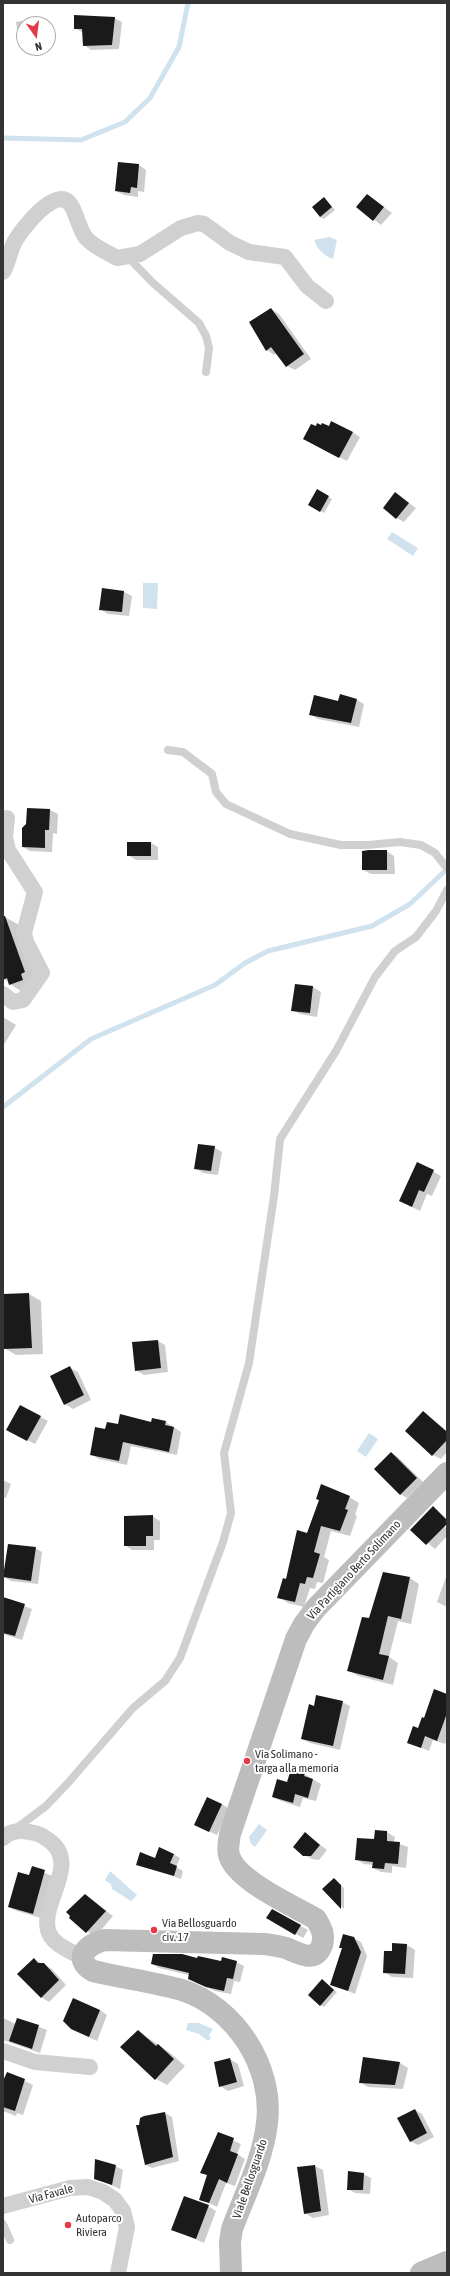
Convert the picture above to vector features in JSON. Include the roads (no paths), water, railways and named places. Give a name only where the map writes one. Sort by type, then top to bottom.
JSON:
[{"type":"street","points":[[3,272],[10,260],[14,242],[19,235],[47,203],[55,199],[64,199],[70,204],[86,238],[117,258],[140,254],[181,228],[198,223],[204,224],[230,243],[249,252],[285,257],[307,286],[326,301]]},
{"type":"street","points":[[3,994],[13,1002],[24,1000],[42,974],[26,942],[24,933],[35,892],[8,850],[5,837],[7,818]]},
{"type":"street","name":"Via Partigiano Berto Solimano","points":[[83,1958],[86,1948],[94,1942],[104,1940],[264,1944],[287,1948],[301,1956],[308,1957],[316,1954],[320,1950],[324,1939],[322,1930],[316,1919],[247,1879],[234,1866],[229,1855],[230,1834],[296,1639],[304,1624],[316,1608],[447,1473]]},
{"type":"street","points":[[7,1835],[40,1834],[53,1844],[60,1855],[61,1870],[48,1916],[47,1929],[50,1936],[56,1942],[83,1958]]},
{"type":"street","name":"Viale Bellosguardo","points":[[83,1958],[84,1965],[93,1971],[182,1990],[202,1999],[222,2012],[244,2036],[258,2062],[266,2094],[267,2121],[263,2146],[232,2229],[230,2242],[231,2273]]},
{"type":"street","points":[[3,2051],[35,2062],[90,2067]]},
{"type":"street","name":"Via Favale","points":[[3,2206],[70,2188],[88,2187],[103,2192],[114,2200],[123,2211],[127,2227],[118,2273]]},
{"type":"street","points":[[421,2273],[447,2262]]},
{"type":"lane","points":[[128,257],[152,282],[199,323],[210,348],[206,372]]},
{"type":"lane","points":[[168,750],[183,752],[212,774],[216,792],[226,804],[290,834],[341,845],[400,842],[421,845],[435,853],[447,868]]},
{"type":"lane","points":[[7,1835],[46,1806],[107,1740],[133,1708],[165,1681],[180,1658],[223,1542],[231,1513],[224,1453],[250,1356],[274,1196],[280,1139],[336,1051],[379,972],[395,951],[416,937],[436,911],[447,890]]},
{"type":"lane","points":[[3,2224],[10,2240]]},
{"type":"water","points":[[329,237],[337,240],[333,259],[321,252],[314,240]]},
{"type":"water","points":[[392,532],[418,548],[413,556],[387,539]]},
{"type":"water","points":[[143,583],[158,583],[157,609],[143,608]]},
{"type":"water","points":[[369,1433],[378,1439],[366,1457],[357,1451]]},
{"type":"water","points":[[259,1824],[267,1830],[255,1847],[251,1844],[249,1837]]},
{"type":"water","points":[[110,1871],[137,1895],[131,1901],[112,1889],[111,1884],[105,1880]]},
{"type":"water","points":[[188,2023],[199,2023],[213,2029],[209,2035],[211,2038],[208,2041],[199,2034],[186,2030]]},
{"type":"waterway","points":[[3,138],[81,140],[125,122],[150,98],[179,47],[188,3]]},
{"type":"waterway","points":[[3,1107],[91,1039],[215,985],[245,963],[268,951],[372,926],[410,904],[447,869]]},
{"type":"place","name":"Via Solimano - targa alla memoria","points":[[247,1761]]},
{"type":"place","name":"Via Bellosguardo civ. 17","points":[[154,1930]]},
{"type":"place","name":"Autoparco Riviera","points":[[68,2225]]}]
